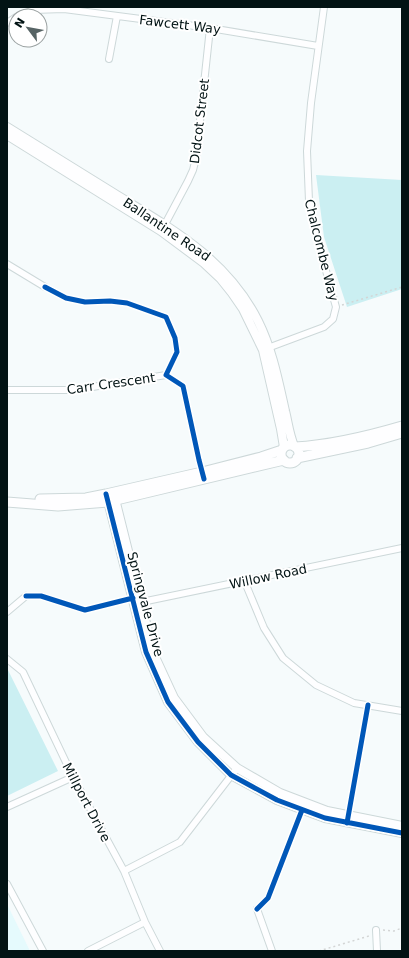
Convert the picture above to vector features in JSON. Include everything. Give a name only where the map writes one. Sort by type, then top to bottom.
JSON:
[{"type":"main road","points":[[7,496],[36,499],[111,497],[261,457],[290,445],[295,447],[319,445],[352,439],[402,426]]},
{"type":"main road","points":[[7,502],[58,506],[111,497],[284,460],[290,462],[297,458],[368,443],[402,433]]},
{"type":"main road","points":[[295,447],[298,451],[297,458]]},
{"type":"main road","points":[[283,449],[281,456],[284,460]]},
{"type":"street","name":"Chalcombe Way","points":[[266,349],[331,323],[336,307],[309,201],[307,150],[311,103],[324,7]]},
{"type":"street","name":"Fawcett Way","points":[[48,10],[64,9],[210,28],[318,46]]},
{"type":"street","points":[[109,59],[117,16]]},
{"type":"street","name":"Didcot Street","points":[[163,228],[193,170],[197,150],[210,28]]},
{"type":"street","name":"Ballantine Road","points":[[7,126],[163,228],[220,278],[243,309],[266,349],[287,426],[295,447]]},
{"type":"street","name":"Ballantine Road","points":[[7,135],[163,228]]},
{"type":"street","points":[[7,264],[45,287]]},
{"type":"street","name":"Ballantine Road","points":[[266,349],[281,429],[283,449]]},
{"type":"street","name":"Carr Crescent","points":[[7,390],[74,390],[166,375]]},
{"type":"street","name":"Springvale Drive","points":[[111,497],[137,603],[146,652],[168,702],[198,742],[231,775],[277,800],[310,813],[347,823],[402,833]]},
{"type":"street","name":"Willow Road","points":[[137,603],[402,548]]},
{"type":"street","points":[[244,580],[264,628],[282,658],[316,685],[354,702],[402,711]]},
{"type":"street","points":[[7,612],[26,596]]},
{"type":"street","name":"Springvale Drive","points":[[137,603],[153,650],[174,698],[203,737],[237,768],[280,793],[313,807],[348,816],[402,826]]},
{"type":"street","name":"Millport Drive","points":[[7,660],[23,672],[73,777],[124,871],[145,922],[160,951]]},
{"type":"street","points":[[124,871],[180,842],[237,768]]},
{"type":"street","points":[[7,807],[73,777]]},
{"type":"street","points":[[7,884],[43,951]]},
{"type":"street","points":[[257,909],[272,951]]},
{"type":"street","points":[[88,951],[145,922]]},
{"type":"street","points":[[376,930],[377,951]]},
{"type":"path","points":[[336,307],[402,287]]},
{"type":"path","points":[[320,951],[368,937],[376,930],[394,930],[402,928]]},
{"type":"shaded area","points":[[316,175],[402,180],[402,289],[347,307],[324,237]]},
{"type":"shaded area","points":[[7,668],[58,771],[7,796]]},
{"type":"shaded area","points":[[7,904],[30,951],[7,951]]},
{"type":"cycle path","points":[[45,287],[66,298],[85,302],[110,301],[127,303],[166,317],[175,338],[177,352],[166,375],[183,386],[204,479]]},
{"type":"cycle path","points":[[106,494],[146,652],[168,702],[198,742],[231,775],[277,800],[325,818],[402,833]]},
{"type":"cycle path","points":[[26,596],[41,596],[85,610],[133,598]]},
{"type":"cycle path","points":[[347,823],[368,705]]},
{"type":"cycle path","points":[[257,909],[268,898],[302,810]]}]
